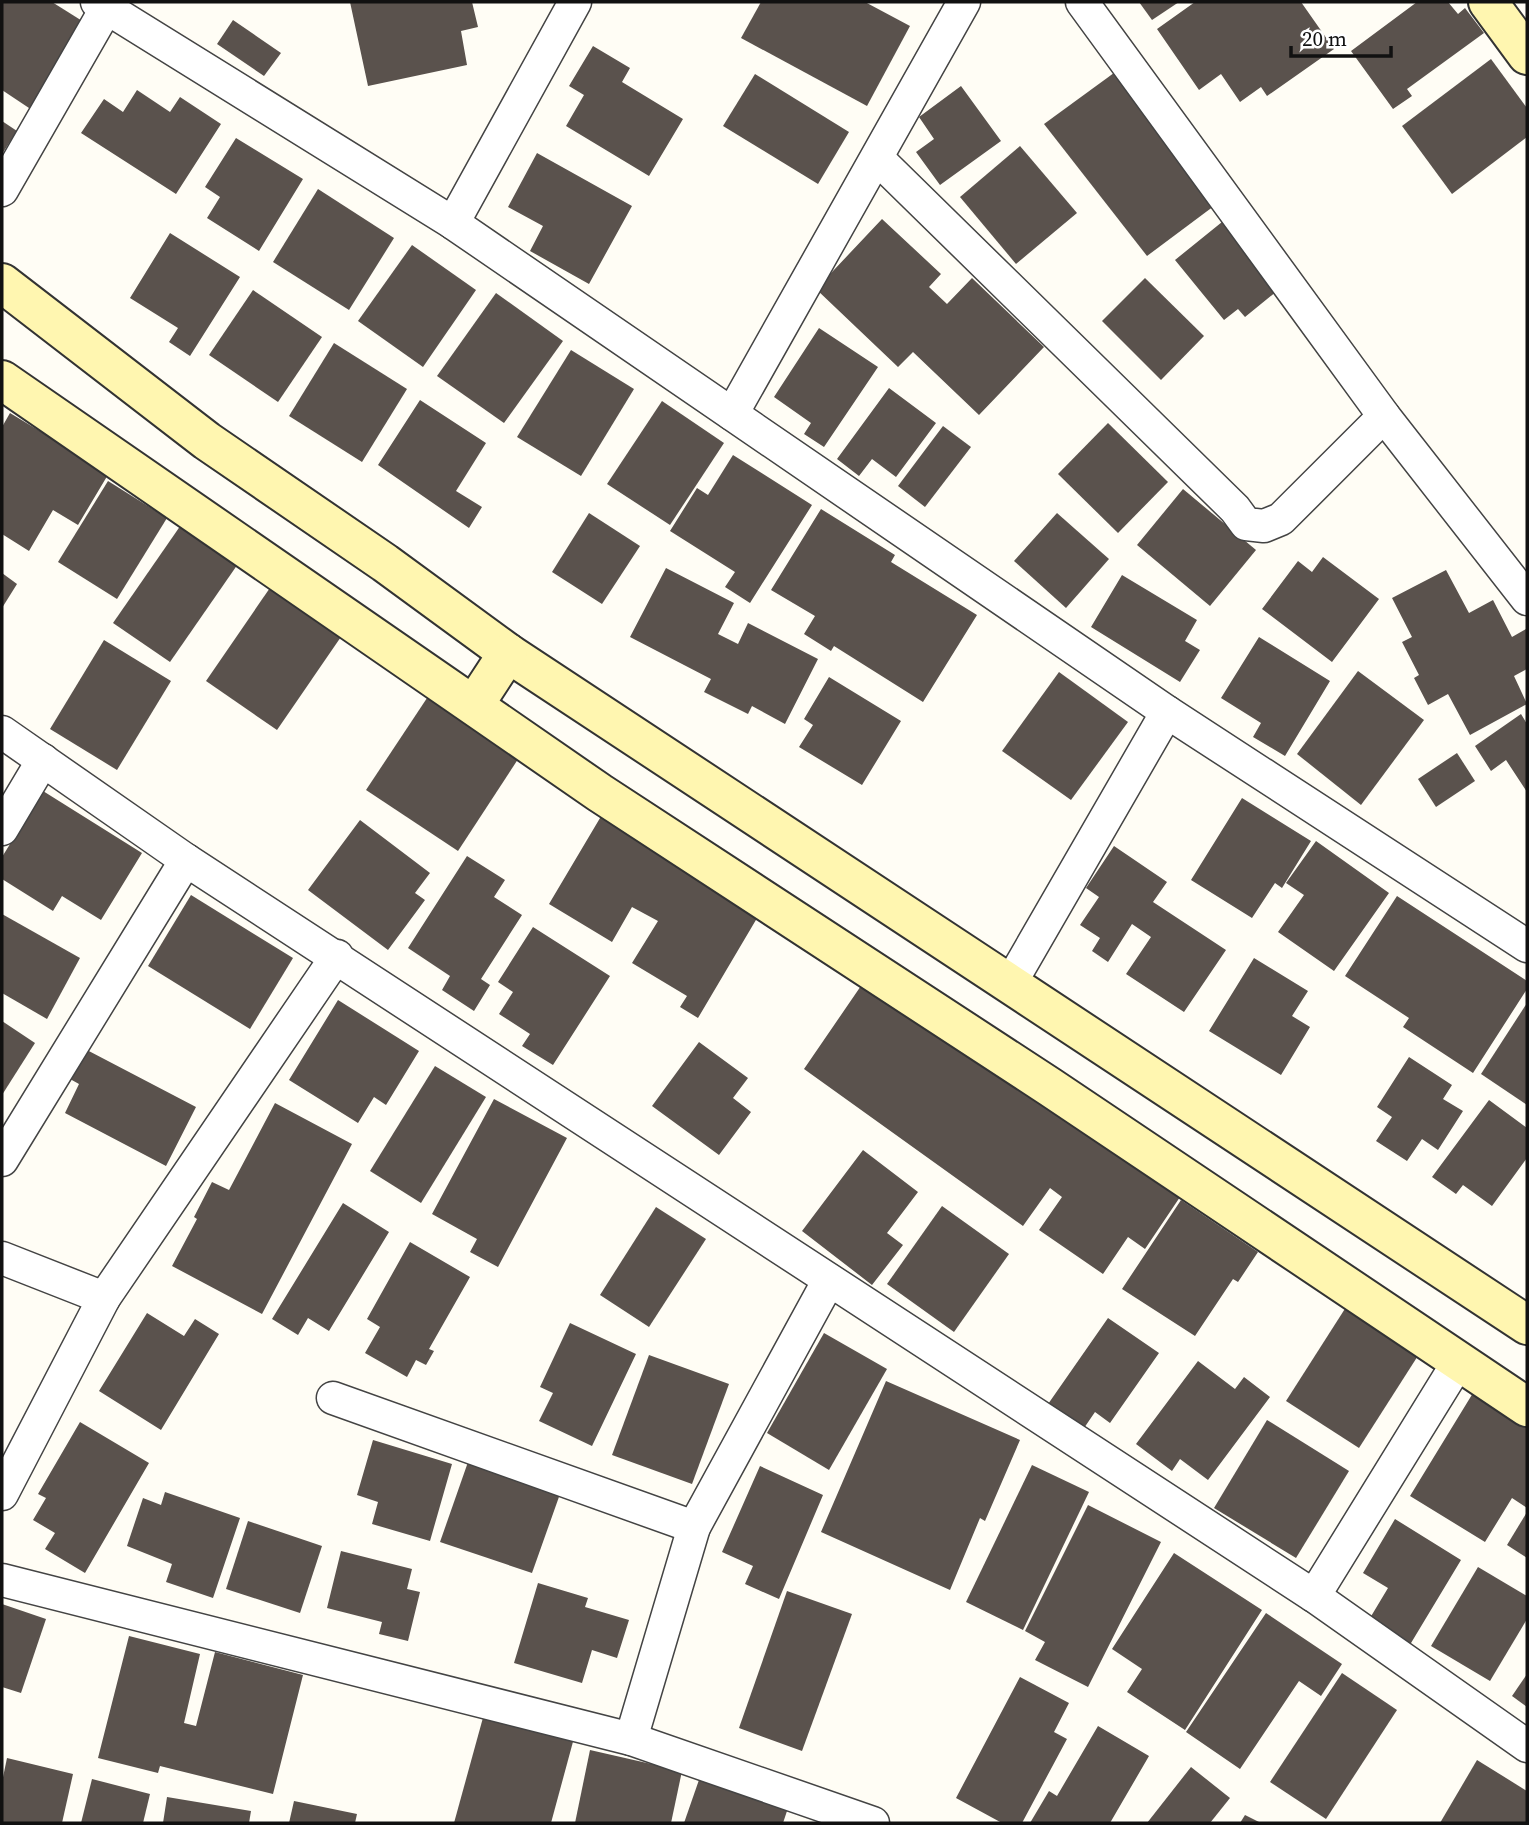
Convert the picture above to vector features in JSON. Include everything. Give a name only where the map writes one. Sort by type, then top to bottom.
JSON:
[{"type":"street","points":[[453,223],[575,2]]},
{"type":"street","points":[[732,414],[964,2]]},
{"type":"street","points":[[1082,2],[1384,416],[1527,599]]},
{"type":"street","points":[[1488,2],[1527,55]]},
{"type":"street","points":[[2,190],[102,4],[453,223],[1167,712],[1527,947]]},
{"type":"street","points":[[877,158],[1235,509],[1246,524],[1264,526],[1281,519],[1384,416]]},
{"type":"street","points":[[2,283],[207,441],[385,563],[508,653],[1527,1325]]},
{"type":"street","points":[[2,380],[600,793],[1050,1087],[1527,1407]]},
{"type":"street","points":[[474,705],[508,653]]},
{"type":"street","points":[[1010,984],[1167,712]]},
{"type":"street","points":[[2,732],[186,860],[337,956],[1314,1596],[1527,1746]]},
{"type":"street","points":[[2,829],[43,760]]},
{"type":"street","points":[[2,1160],[186,860]]},
{"type":"street","points":[[2,1494],[104,1298],[337,956]]},
{"type":"street","points":[[2,1258],[104,1298]]},
{"type":"street","points":[[631,1739],[694,1527],[829,1280]]},
{"type":"street","points":[[1314,1596],[1459,1361]]},
{"type":"street","points":[[333,1398],[694,1527]]},
{"type":"street","points":[[2,1580],[631,1739],[873,1823]]},
{"type":"building","points":[[2,2],[52,2],[87,24],[32,110],[2,90]]},
{"type":"building","points":[[350,2],[472,2],[478,27],[461,31],[467,65],[368,86]]},
{"type":"building","points":[[761,2],[865,2],[910,26],[867,106],[741,38]]},
{"type":"building","points":[[1139,2],[1179,2],[1152,20]]},
{"type":"building","points":[[1195,2],[1301,2],[1334,49],[1267,96],[1261,87],[1240,102],[1221,74],[1199,90],[1157,29]]},
{"type":"building","points":[[1417,2],[1448,2],[1458,14],[1465,8],[1484,33],[1407,89],[1412,96],[1393,109],[1351,51]]},
{"type":"building","points":[[233,20],[281,53],[264,76],[217,44]]},
{"type":"building","points":[[593,46],[630,68],[622,82],[683,119],[649,176],[566,126],[584,95],[569,86]]},
{"type":"building","points":[[1491,59],[1527,108],[1527,137],[1452,194],[1402,126]]},
{"type":"building","points":[[1118,70],[1214,206],[1147,256],[1044,124]]},
{"type":"building","points":[[755,74],[849,132],[818,184],[723,126]]},
{"type":"building","points":[[961,86],[1001,141],[940,185],[916,152],[934,139],[919,117]]},
{"type":"building","points":[[137,90],[170,112],[180,97],[221,124],[176,194],[81,133],[104,99],[123,112]]},
{"type":"building","points":[[2,121],[17,131],[2,154]]},
{"type":"building","points":[[236,138],[303,179],[259,251],[207,218],[220,197],[205,187]]},
{"type":"building","points":[[1020,146],[1077,213],[1016,264],[960,197]]},
{"type":"building","points":[[537,153],[632,206],[589,284],[530,251],[543,226],[508,207]]},
{"type":"building","points":[[318,189],[394,238],[349,310],[273,262]]},
{"type":"building","points":[[882,219],[941,274],[929,287],[947,304],[972,278],[1044,347],[979,415],[913,352],[898,367],[816,289]]},
{"type":"building","points":[[1222,222],[1277,291],[1245,317],[1238,309],[1224,320],[1175,260]]},
{"type":"building","points":[[170,233],[240,277],[190,356],[169,342],[178,328],[130,298]]},
{"type":"building","points":[[412,245],[476,290],[423,367],[358,321]]},
{"type":"building","points":[[1145,278],[1204,336],[1161,380],[1102,321]]},
{"type":"building","points":[[253,290],[322,337],[278,402],[209,355]]},
{"type":"building","points":[[496,293],[563,341],[504,423],[437,376]]},
{"type":"building","points":[[819,328],[878,367],[824,447],[804,434],[811,423],[774,397]]},
{"type":"building","points":[[334,343],[407,389],[362,462],[289,416]]},
{"type":"building","points":[[571,350],[634,389],[581,476],[517,437]]},
{"type":"building","points":[[889,388],[936,423],[896,477],[872,459],[859,476],[837,459]]},
{"type":"building","points":[[420,400],[486,443],[456,491],[482,507],[469,528],[378,465]]},
{"type":"building","points":[[662,401],[724,443],[670,525],[607,484]]},
{"type":"building","points":[[10,413],[109,473],[78,525],[53,510],[29,551],[2,534],[2,427]]},
{"type":"building","points":[[1108,423],[1168,482],[1118,533],[1058,474]]},
{"type":"building","points":[[943,426],[971,447],[925,507],[898,486]]},
{"type":"building","points":[[733,455],[812,505],[750,603],[725,587],[735,572],[670,531],[697,488],[708,495]]},
{"type":"building","points":[[108,481],[167,518],[117,599],[58,562]]},
{"type":"building","points":[[1183,489],[1256,550],[1210,606],[1137,545]]},
{"type":"building","points":[[821,509],[895,555],[891,562],[977,615],[923,702],[834,646],[831,651],[804,634],[815,616],[771,590]]},
{"type":"building","points":[[589,513],[640,546],[602,604],[552,572]]},
{"type":"building","points":[[1057,513],[1109,559],[1066,608],[1014,561]]},
{"type":"building","points":[[183,522],[240,561],[170,662],[113,623]]},
{"type":"building","points":[[1323,557],[1379,599],[1332,662],[1262,609],[1298,561],[1312,572]]},
{"type":"building","points":[[666,568],[734,603],[718,634],[738,644],[748,623],[818,659],[785,724],[752,706],[748,714],[704,692],[711,679],[630,637]]},
{"type":"building","points":[[1446,570],[1469,613],[1493,600],[1512,637],[1526,629],[1527,632],[1527,669],[1514,676],[1527,704],[1470,735],[1448,694],[1428,705],[1414,678],[1419,675],[1402,642],[1412,637],[1392,598]]},
{"type":"building","points":[[2,573],[17,584],[2,608]]},
{"type":"building","points":[[1122,575],[1197,620],[1185,641],[1200,650],[1180,682],[1091,627]]},
{"type":"building","points":[[274,582],[345,631],[277,730],[206,681]]},
{"type":"building","points":[[1259,637],[1330,681],[1285,756],[1253,737],[1261,723],[1221,698]]},
{"type":"building","points":[[104,640],[171,681],[117,770],[50,729]]},
{"type":"building","points":[[1358,671],[1424,720],[1361,805],[1297,754]]},
{"type":"building","points":[[1059,672],[1128,722],[1071,800],[1002,751]]},
{"type":"building","points":[[829,677],[901,721],[862,785],[799,747],[813,725],[804,719]]},
{"type":"building","points":[[433,689],[524,750],[458,851],[366,790]]},
{"type":"building","points":[[1521,714],[1527,724],[1527,792],[1506,760],[1491,771],[1475,746]]},
{"type":"building","points":[[1457,753],[1475,781],[1436,807],[1418,779]]},
{"type":"building","points":[[43,791],[142,853],[101,920],[62,896],[53,911],[2,879],[2,857]]},
{"type":"building","points":[[1242,798],[1311,841],[1282,888],[1275,883],[1252,918],[1191,880]]},
{"type":"building","points":[[603,813],[763,908],[698,1018],[680,1007],[687,996],[632,963],[658,921],[632,907],[612,942],[549,904]]},
{"type":"building","points":[[360,820],[430,873],[415,893],[425,900],[388,950],[308,890]]},
{"type":"building","points":[[1316,841],[1389,893],[1334,971],[1278,932],[1304,895],[1286,883]]},
{"type":"building","points":[[1114,846],[1167,882],[1153,902],[1226,950],[1184,1012],[1126,974],[1151,937],[1132,924],[1108,962],[1092,951],[1100,938],[1080,925],[1099,897],[1086,888]]},
{"type":"building","points":[[467,856],[505,880],[494,897],[522,915],[481,979],[490,985],[474,1011],[442,990],[450,976],[408,948]]},
{"type":"building","points":[[191,895],[293,958],[250,1029],[148,966]]},
{"type":"building","points":[[1397,896],[1527,981],[1527,989],[1473,1073],[1403,1027],[1409,1018],[1345,976]]},
{"type":"building","points":[[2,914],[80,958],[47,1019],[2,993]]},
{"type":"building","points":[[533,927],[610,976],[553,1065],[522,1046],[530,1034],[499,1014],[513,992],[498,982]]},
{"type":"building","points":[[1254,958],[1308,991],[1292,1016],[1310,1027],[1281,1075],[1209,1031]]},
{"type":"building","points":[[865,980],[1180,1197],[1145,1249],[1128,1237],[1103,1274],[1039,1230],[1062,1197],[1050,1188],[1023,1226],[804,1069]]},
{"type":"building","points":[[338,1000],[419,1051],[386,1105],[374,1097],[358,1123],[289,1080]]},
{"type":"building","points":[[1527,1003],[1527,1105],[1481,1074]]},
{"type":"building","points":[[2,1021],[35,1043],[2,1095]]},
{"type":"building","points":[[699,1042],[748,1078],[733,1098],[751,1112],[719,1155],[652,1106]]},
{"type":"building","points":[[85,1049],[196,1107],[166,1166],[65,1113],[79,1084],[70,1079]]},
{"type":"building","points":[[1409,1057],[1452,1085],[1443,1099],[1463,1111],[1438,1150],[1422,1139],[1407,1161],[1376,1141],[1392,1117],[1377,1107]]},
{"type":"building","points":[[435,1066],[486,1097],[421,1203],[370,1171]]},
{"type":"building","points":[[494,1099],[567,1138],[498,1267],[470,1252],[477,1239],[432,1214]]},
{"type":"building","points":[[1489,1100],[1527,1128],[1527,1158],[1492,1206],[1463,1185],[1456,1194],[1432,1177]]},
{"type":"building","points":[[275,1103],[352,1144],[262,1314],[172,1266],[197,1219],[194,1217],[212,1182],[229,1190]]},
{"type":"building","points":[[863,1150],[918,1192],[887,1233],[903,1245],[872,1285],[802,1231]]},
{"type":"building","points":[[1181,1200],[1258,1252],[1238,1282],[1233,1279],[1195,1336],[1122,1289]]},
{"type":"building","points":[[343,1203],[389,1232],[329,1331],[308,1318],[298,1335],[272,1319]]},
{"type":"building","points":[[942,1206],[1009,1254],[954,1332],[887,1284]]},
{"type":"building","points":[[656,1207],[706,1239],[649,1327],[600,1295]]},
{"type":"building","points":[[410,1242],[470,1277],[429,1349],[434,1351],[426,1365],[416,1360],[407,1377],[365,1353],[380,1327],[367,1319]]},
{"type":"building","points":[[1348,1304],[1421,1351],[1359,1448],[1286,1401]]},
{"type":"building","points":[[147,1313],[184,1336],[195,1319],[219,1334],[161,1430],[99,1391]]},
{"type":"building","points":[[1108,1318],[1159,1353],[1110,1423],[1095,1412],[1082,1431],[1046,1407]]},
{"type":"building","points":[[570,1323],[636,1354],[592,1446],[539,1421],[553,1393],[540,1387]]},
{"type":"building","points":[[824,1333],[887,1369],[829,1470],[767,1433]]},
{"type":"building","points":[[649,1355],[729,1384],[692,1484],[612,1455]]},
{"type":"building","points":[[1198,1361],[1235,1389],[1244,1377],[1270,1397],[1208,1480],[1180,1459],[1172,1471],[1136,1444]]},
{"type":"building","points":[[886,1381],[1020,1440],[985,1521],[980,1518],[950,1590],[821,1532]]},
{"type":"building","points":[[1473,1393],[1527,1427],[1527,1508],[1512,1498],[1485,1542],[1410,1496]]},
{"type":"building","points":[[1267,1420],[1349,1471],[1296,1558],[1214,1508]]},
{"type":"building","points":[[80,1422],[149,1463],[85,1573],[45,1549],[55,1533],[33,1520],[46,1498],[38,1494]]},
{"type":"building","points":[[373,1440],[452,1464],[430,1541],[372,1524],[378,1502],[357,1495]]},
{"type":"building","points":[[468,1462],[560,1494],[532,1573],[440,1542]]},
{"type":"building","points":[[1032,1465],[1089,1492],[1023,1630],[966,1602]]},
{"type":"building","points":[[760,1466],[823,1495],[779,1599],[745,1584],[753,1566],[722,1552]]},
{"type":"building","points":[[165,1492],[240,1518],[213,1598],[166,1582],[172,1564],[127,1546],[143,1498],[161,1505]]},
{"type":"building","points":[[1088,1505],[1161,1542],[1088,1687],[1035,1660],[1045,1642],[1025,1631]]},
{"type":"building","points":[[1527,1512],[1527,1558],[1507,1545]]},
{"type":"building","points":[[1395,1519],[1461,1560],[1408,1648],[1367,1623],[1388,1588],[1363,1573]]},
{"type":"building","points":[[248,1521],[322,1546],[300,1613],[226,1589]]},
{"type":"building","points":[[341,1551],[412,1569],[407,1589],[420,1592],[408,1641],[379,1634],[382,1622],[327,1608]]},
{"type":"building","points":[[1174,1553],[1262,1610],[1185,1730],[1127,1692],[1142,1669],[1112,1649]]},
{"type":"building","points":[[1478,1567],[1527,1596],[1527,1619],[1490,1681],[1431,1646]]},
{"type":"building","points":[[538,1583],[588,1598],[585,1607],[629,1620],[617,1658],[592,1650],[582,1683],[514,1663]]},
{"type":"building","points":[[787,1591],[852,1614],[802,1751],[739,1728]]},
{"type":"building","points":[[2,1604],[46,1619],[21,1693],[2,1687]]},
{"type":"building","points":[[1266,1613],[1342,1664],[1321,1696],[1299,1681],[1240,1769],[1186,1732]]},
{"type":"building","points":[[129,1636],[200,1654],[184,1723],[196,1726],[215,1652],[303,1675],[273,1794],[160,1766],[158,1773],[98,1758]]},
{"type":"building","points":[[1342,1673],[1397,1710],[1326,1819],[1270,1782]]},
{"type":"building","points":[[1527,1674],[1527,1707],[1512,1696]]},
{"type":"building","points":[[1020,1677],[1069,1703],[1054,1732],[1067,1739],[1022,1823],[1002,1823],[956,1798]]},
{"type":"building","points":[[484,1714],[574,1738],[551,1823],[454,1823]]},
{"type":"building","points":[[1098,1726],[1149,1756],[1110,1823],[1030,1823],[1049,1791],[1057,1796]]},
{"type":"building","points":[[590,1750],[682,1771],[671,1823],[575,1823]]},
{"type":"building","points":[[7,1758],[73,1774],[62,1823],[2,1823],[2,1782]]},
{"type":"building","points":[[1477,1760],[1527,1791],[1527,1823],[1440,1823]]},
{"type":"building","points":[[1191,1767],[1230,1798],[1210,1823],[1147,1823]]},
{"type":"building","points":[[700,1777],[788,1808],[783,1823],[684,1823]]},
{"type":"building","points":[[92,1779],[150,1794],[143,1823],[81,1823]]},
{"type":"building","points":[[167,1797],[251,1811],[249,1823],[163,1823]]},
{"type":"building","points":[[294,1801],[357,1814],[355,1823],[289,1823]]},
{"type":"building","points":[[1245,1815],[1261,1823],[1240,1823]]}]
